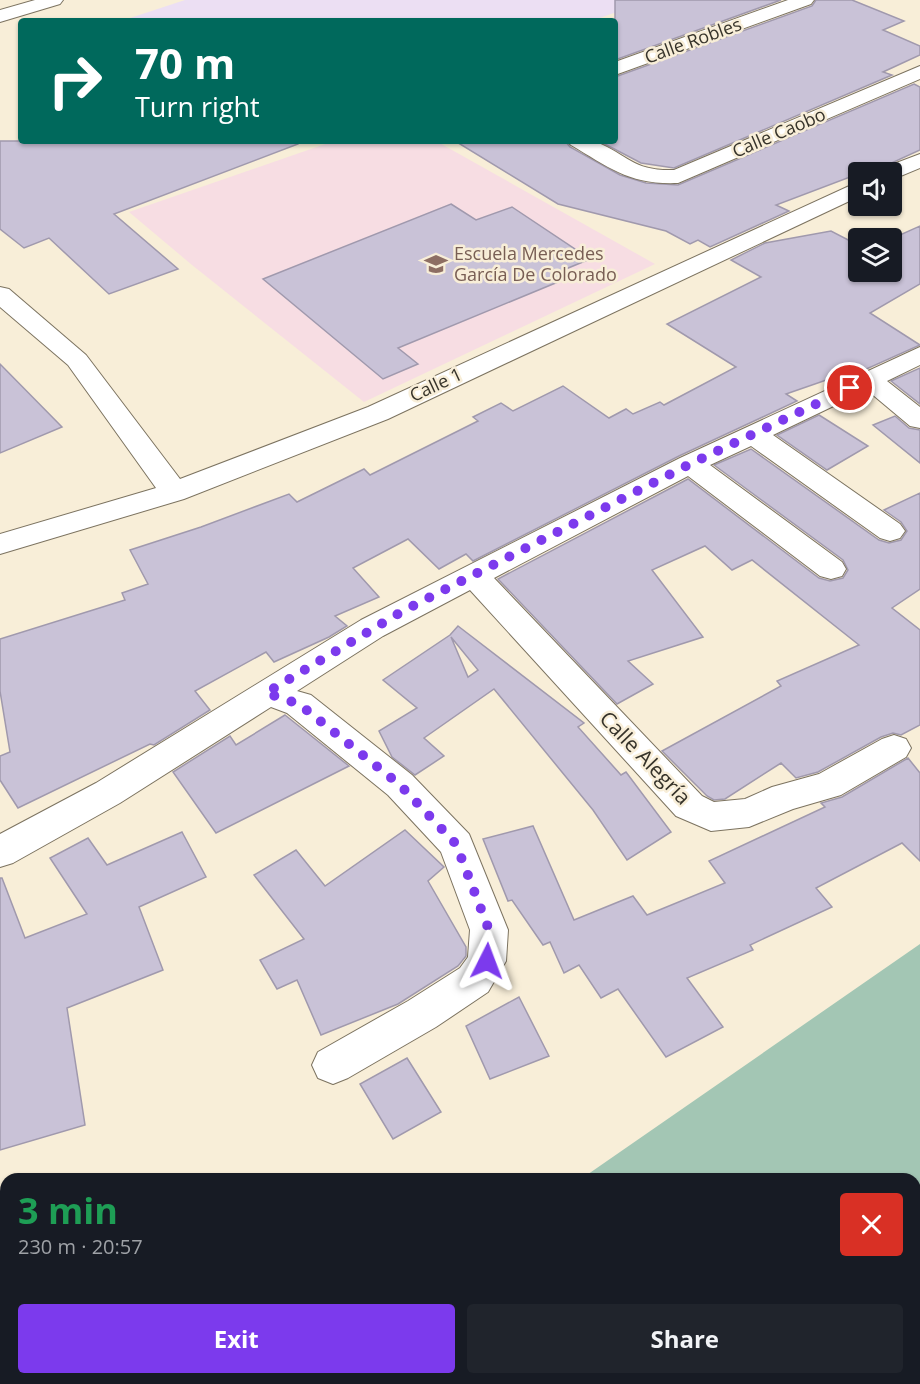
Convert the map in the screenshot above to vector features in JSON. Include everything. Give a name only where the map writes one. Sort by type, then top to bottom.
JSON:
[{"type":"street","points":[[0,16],[54,0]]},
{"type":"street","name":"Calle Robles","points":[[618,68],[805,0]]},
{"type":"street","name":"Calle Caobo","points":[[583,144],[635,173],[655,177],[678,176],[920,72]]},
{"type":"street","points":[[902,168],[920,160]]},
{"type":"street","name":"Calle 1","points":[[0,544],[174,492],[378,413],[848,194]]},
{"type":"street","points":[[0,294],[77,360],[174,492]]},
{"type":"street","points":[[0,852],[108,793],[372,628],[690,464],[920,355]]},
{"type":"street","points":[[869,379],[920,420]]},
{"type":"street","points":[[753,434],[890,531]]},
{"type":"street","points":[[690,464],[831,569]]},
{"type":"street","name":"Calle Alegría","points":[[476,574],[483,586],[689,806],[711,817],[749,813],[784,797],[829,785],[894,748]]},
{"type":"street","points":[[266,693],[299,704],[400,785],[456,844],[489,930],[487,961],[474,980],[422,1014],[333,1065]]},
{"type":"shaded area","points":[[185,0],[651,0],[600,18],[130,18]]},
{"type":"shaded area","points":[[325,144],[441,144],[655,264],[364,402],[129,212]]},
{"type":"green space","points":[[920,944],[920,1173],[590,1173]]},
{"type":"building","points":[[615,0],[781,0],[618,59],[618,18],[615,18]]},
{"type":"building","points":[[816,0],[852,0],[904,21],[883,30],[920,46],[920,55],[883,72],[892,75],[674,168],[641,163],[605,144],[618,144],[618,76],[812,6]]},
{"type":"building","points":[[914,84],[920,87],[920,150],[894,162],[848,162],[848,178],[776,205],[789,211],[710,247],[698,240],[690,244],[666,231],[558,204],[460,144],[568,144],[620,175],[646,183],[678,185]]},
{"type":"building","points":[[0,141],[18,141],[18,144],[298,144],[114,214],[178,269],[109,294],[49,238],[24,248],[0,229]]},
{"type":"building","points":[[451,204],[476,220],[512,207],[590,259],[561,271],[570,277],[398,348],[418,364],[383,379],[263,279]]},
{"type":"building","points":[[920,226],[920,284],[870,313],[920,345],[862,371],[858,369],[786,394],[797,401],[679,456],[473,561],[466,554],[439,569],[408,539],[353,568],[379,597],[335,616],[347,626],[329,637],[274,662],[266,652],[195,691],[210,710],[154,745],[150,744],[18,808],[0,780],[0,756],[10,752],[0,691],[0,639],[125,600],[122,593],[148,584],[130,550],[201,527],[289,494],[297,502],[364,469],[370,475],[478,421],[473,417],[501,403],[513,411],[563,386],[609,418],[626,409],[633,414],[660,402],[664,405],[736,367],[667,324],[761,277],[731,260],[765,243],[831,231],[848,240],[848,282],[902,282],[902,234]]},
{"type":"building","points":[[0,364],[62,427],[0,453]]},
{"type":"building","points":[[920,368],[920,404],[891,381]]},
{"type":"building","points":[[819,415],[868,446],[827,470],[777,435]]},
{"type":"building","points":[[895,416],[909,428],[920,430],[920,463],[873,425]]},
{"type":"building","points":[[751,449],[879,540],[889,543],[901,540],[907,531],[901,522],[884,510],[920,493],[920,589],[892,608],[920,630],[920,725],[901,735],[893,733],[881,737],[818,772],[796,778],[781,763],[725,799],[714,800],[707,796],[662,751],[781,686],[777,681],[859,645],[752,560],[732,570],[705,546],[652,570],[703,637],[628,661],[653,684],[617,704],[498,579],[688,479],[819,578],[830,581],[843,578],[848,570],[843,560],[714,465]]},
{"type":"building","points":[[458,626],[584,723],[578,727],[621,775],[626,772],[671,832],[627,860],[593,810],[494,689],[424,738],[444,756],[415,775],[392,757],[379,731],[417,708],[383,680],[450,635]],"holes":[[[451,637],[478,670],[468,677]]]},
{"type":"building","points":[[285,715],[349,766],[216,833],[173,772],[230,736],[236,745]]},
{"type":"building","points":[[908,758],[920,773],[920,861],[902,843],[816,888],[832,907],[750,945],[753,950],[687,978],[723,1027],[666,1057],[618,989],[601,998],[579,965],[564,973],[550,942],[543,945],[512,900],[508,901],[483,839],[533,826],[574,920],[633,896],[647,915],[725,883],[709,861],[825,807],[821,803],[842,797]]},
{"type":"building","points":[[405,830],[444,867],[428,881],[466,947],[466,956],[458,966],[398,1004],[321,1035],[297,980],[277,989],[260,960],[304,939],[254,875],[296,850],[325,886]]},
{"type":"building","points":[[182,832],[206,877],[139,907],[163,970],[67,1008],[85,1125],[0,1150],[0,878],[2,878],[25,938],[87,914],[50,858],[88,838],[107,865]]},
{"type":"building","points":[[519,997],[549,1056],[490,1079],[466,1026]]},
{"type":"building","points":[[407,1058],[441,1112],[393,1139],[360,1084]]},
{"type":"place","name":"Escuela Mercedes García De Colorado","points":[[436,264]]},
{"type":"route","points":[[487,961],[489,930],[456,844],[400,785],[299,704],[266,693],[403,611],[690,464],[850,388]]}]
